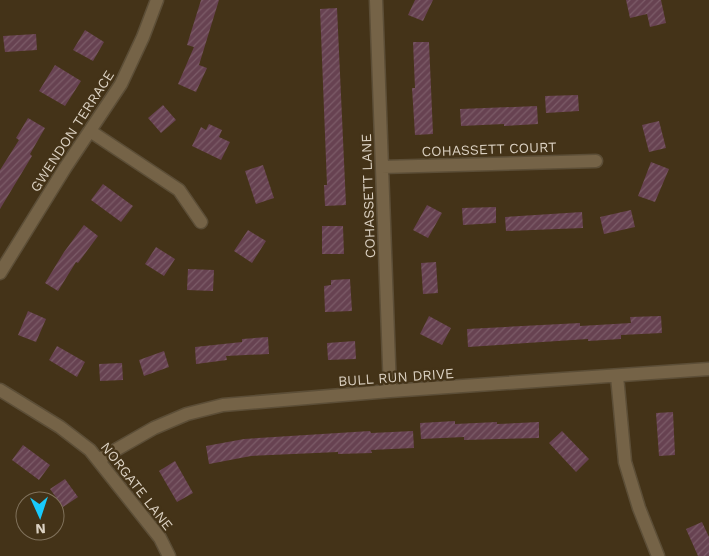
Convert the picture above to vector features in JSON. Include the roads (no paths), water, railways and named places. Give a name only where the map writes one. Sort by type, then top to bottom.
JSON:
[{"type":"street","name":"GWENDON TERRACE","points":[[0,273],[121,84],[143,37],[157,0]]},
{"type":"street","name":"COHASSETT LANE","points":[[376,0],[390,391]]},
{"type":"street","points":[[90,131],[179,190],[201,222]]},
{"type":"street","name":"COHASSETT COURT","points":[[382,167],[596,161]]},
{"type":"street","name":"BULL RUN DRIVE","points":[[98,460],[154,428],[187,414],[204,409],[241,403],[709,369]]},
{"type":"street","points":[[617,376],[625,462],[639,508],[658,556]]},
{"type":"street","name":"NORGATE LANE","points":[[0,390],[60,427],[90,450],[160,538],[169,556]]}]
